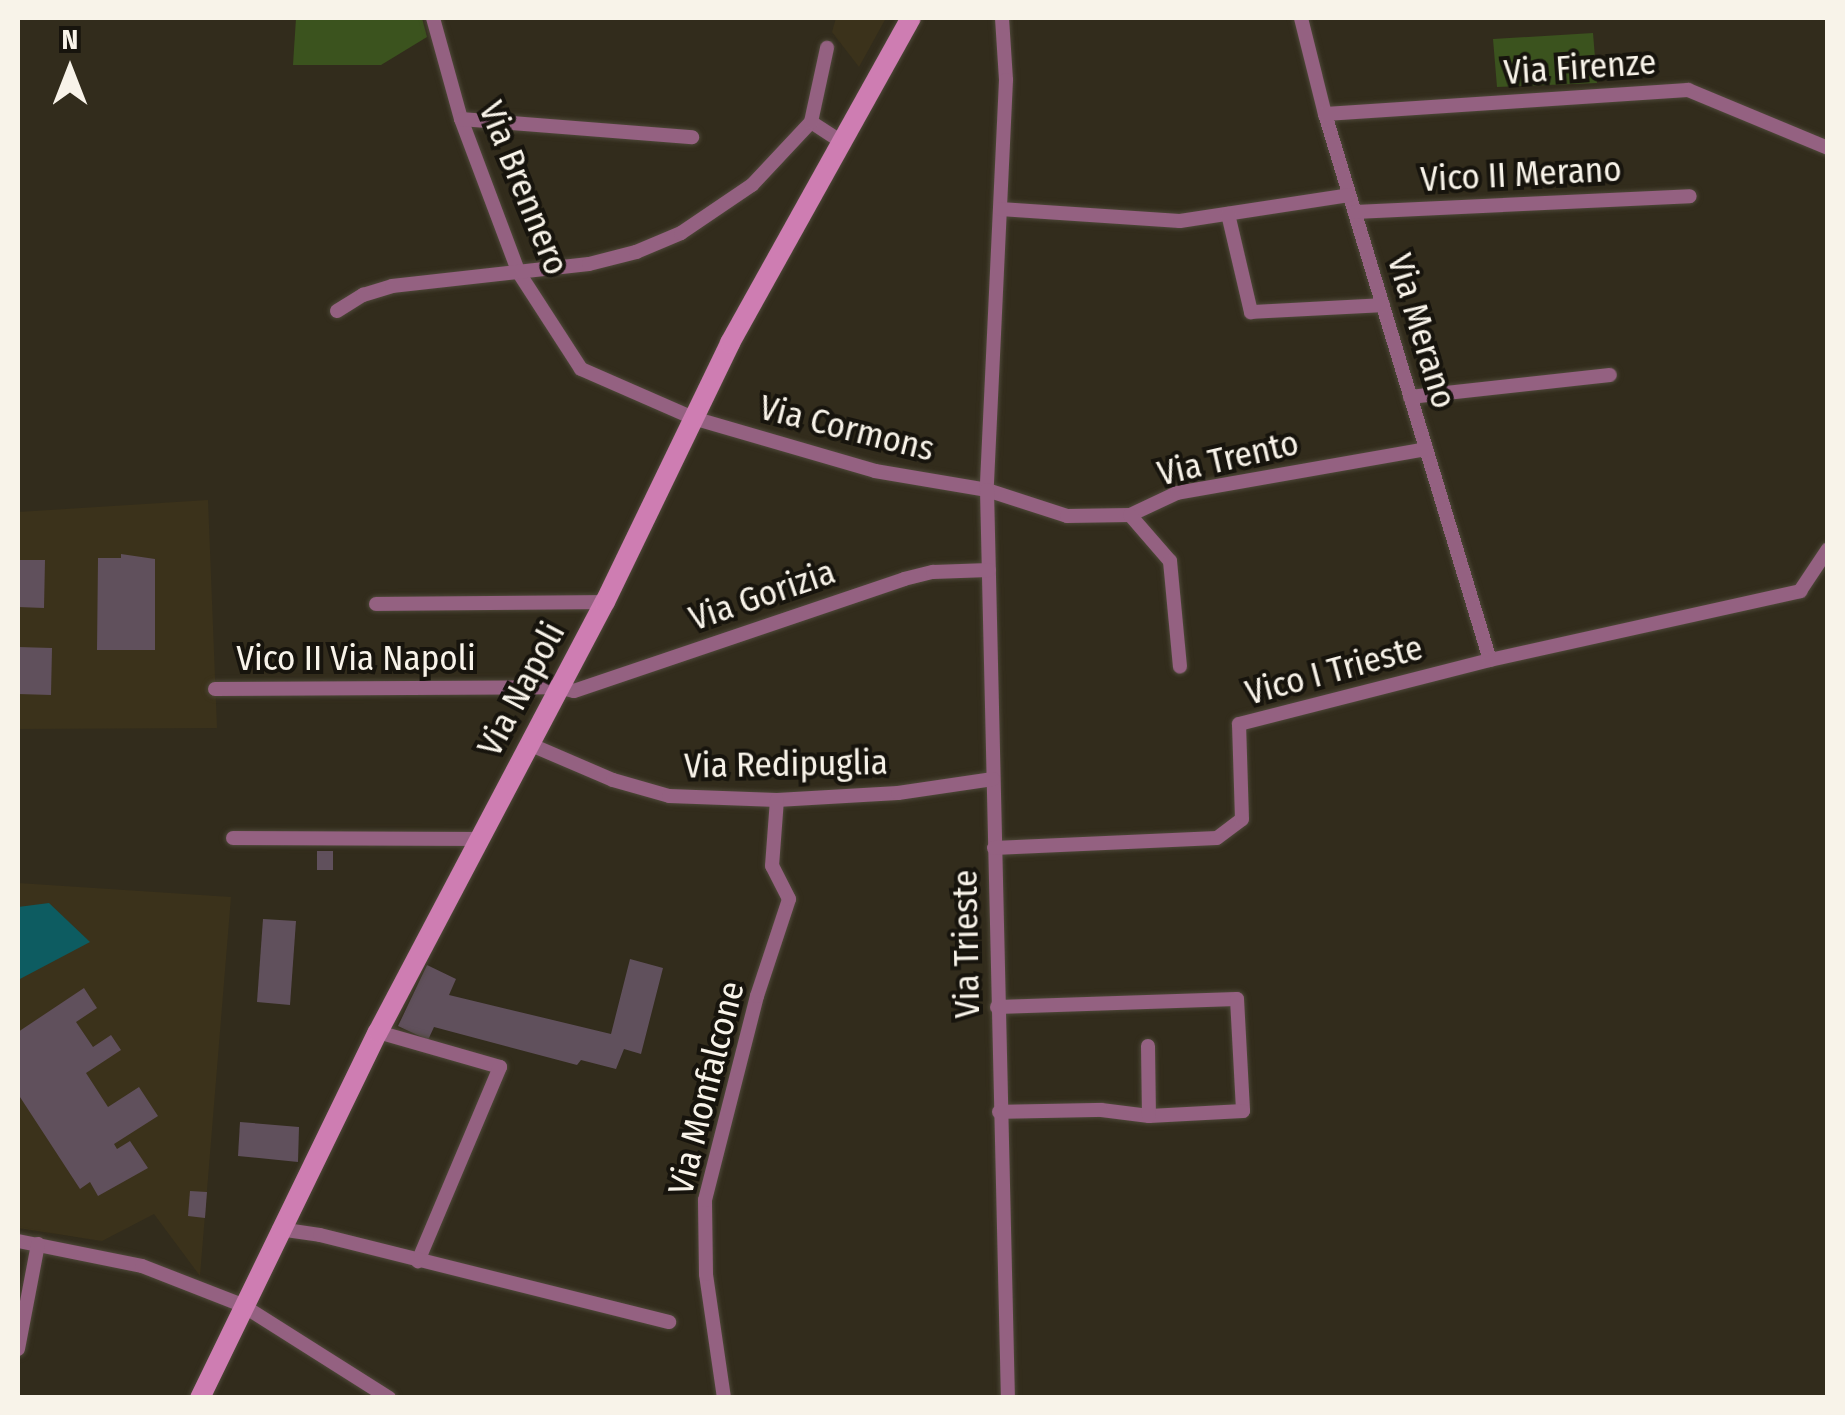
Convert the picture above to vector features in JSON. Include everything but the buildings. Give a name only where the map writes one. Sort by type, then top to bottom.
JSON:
[{"type":"street","name":"Via Brennero","points":[[432,18],[462,119],[518,273],[581,369],[693,418]]},
{"type":"street","name":"Via Napoli","points":[[200,1398],[378,1032],[606,602],[693,418],[910,18]]},
{"type":"street","name":"Via Trieste","points":[[1002,18],[1006,80],[987,490],[1008,1398]]},
{"type":"street","name":"Via Merano","points":[[1301,18],[1325,114],[1490,660]]},
{"type":"street","points":[[337,311],[362,295],[392,286],[589,264],[636,252],[681,233],[752,185],[811,122],[827,48]]},
{"type":"street","name":"Via Firenze","points":[[1325,114],[1688,90],[1828,148]]},
{"type":"street","points":[[462,119],[692,137]]},
{"type":"street","points":[[811,122],[842,142]]},
{"type":"street","points":[[1000,210],[1180,221],[1349,195]]},
{"type":"street","name":"Vico II Merano","points":[[1355,212],[1690,196]]},
{"type":"street","points":[[1228,214],[1251,312],[1383,305]]},
{"type":"street","points":[[1410,397],[1610,375]]},
{"type":"street","name":"Via Cormons","points":[[693,418],[875,471],[987,490]]},
{"type":"street","name":"Via Trento","points":[[987,490],[1067,516],[1130,515],[1177,492],[1426,449]]},
{"type":"street","points":[[1130,515],[1170,561],[1180,667]]},
{"type":"street","points":[[1490,660],[1800,591],[1828,550]]},
{"type":"street","name":"Via Gorizia","points":[[558,688],[574,691],[904,579],[989,570]]},
{"type":"street","points":[[376,604],[606,602]]},
{"type":"street","name":"Vico I Trieste","points":[[994,848],[1216,838],[1242,820],[1239,724],[1490,660]]},
{"type":"street","name":"Vico II Via Napoli","points":[[214,688],[558,688]]},
{"type":"street","name":"Via Redipuglia","points":[[529,744],[613,780],[669,796],[777,800],[898,793],[993,779]]},
{"type":"street","name":"Via Monfalcone","points":[[724,1398],[706,1274],[706,1200],[757,996],[790,899],[772,866],[777,800]]},
{"type":"street","points":[[234,838],[478,839]]},
{"type":"street","points":[[997,1006],[1237,999],[1243,1111],[1149,1116],[1101,1110],[999,1112]]},
{"type":"street","points":[[378,1032],[500,1068],[418,1261]]},
{"type":"street","points":[[1148,1046],[1149,1116]]},
{"type":"street","points":[[279,1230],[320,1234],[669,1322]]},
{"type":"street","points":[[18,1241],[142,1266],[242,1305],[389,1398]]},
{"type":"street","points":[[18,1349],[38,1244]]},
{"type":"shaded area","points":[[836,18],[886,18],[859,67],[832,32]]},
{"type":"shaded area","points":[[208,500],[217,728],[18,729],[18,512]]},
{"type":"shaded area","points":[[18,883],[231,897],[200,1276],[154,1214],[102,1241],[18,1228]]},
{"type":"green space","points":[[296,18],[422,18],[427,37],[381,65],[293,65]]},
{"type":"green space","points":[[1593,33],[1597,83],[1497,87],[1493,39]]},
{"type":"water","points":[[49,903],[90,942],[18,980],[18,907]]}]
